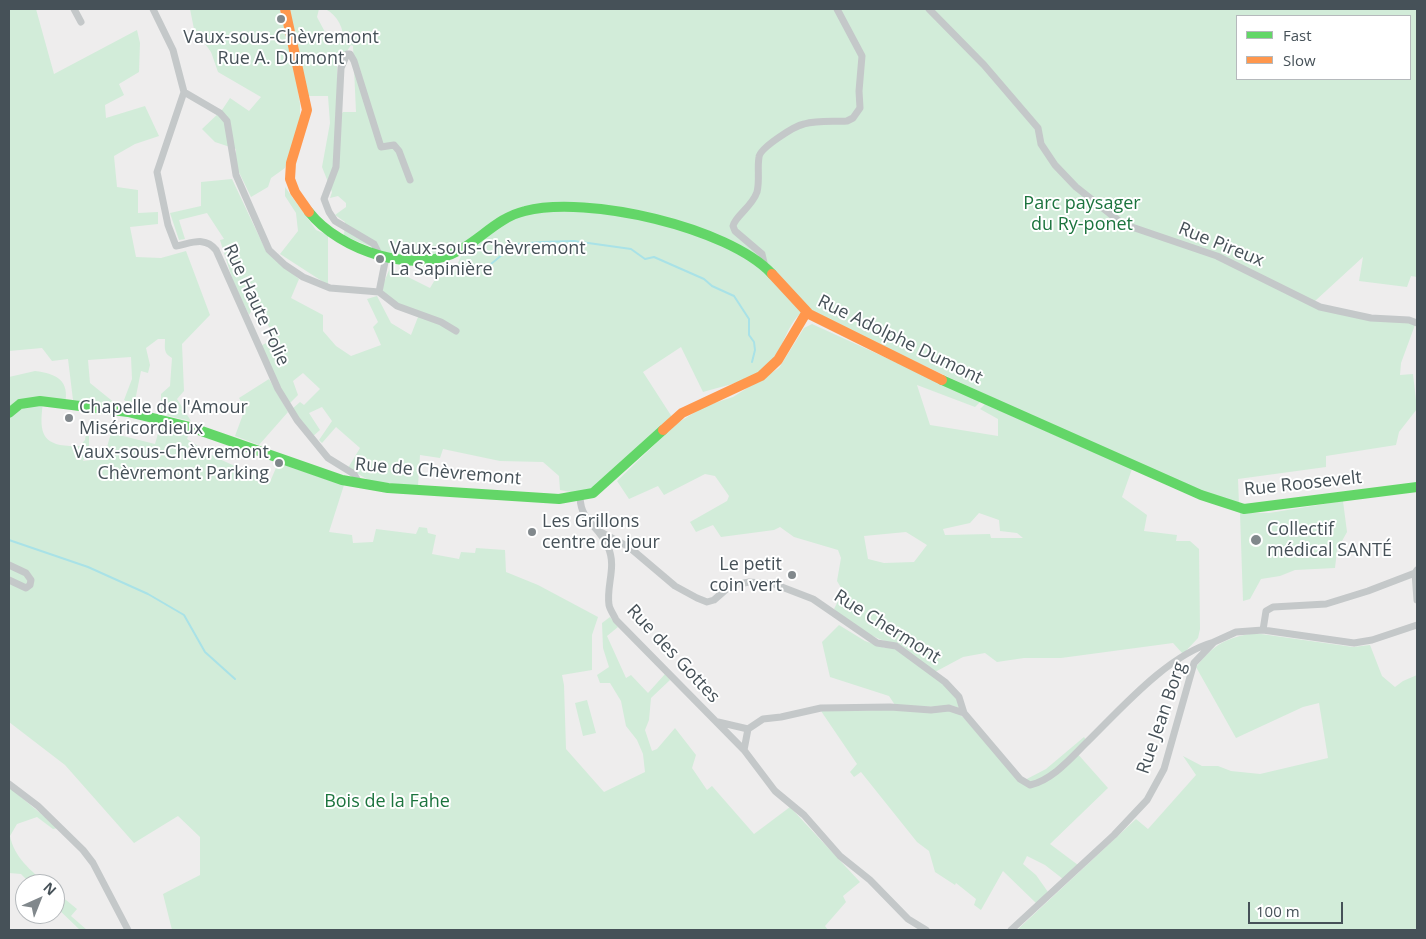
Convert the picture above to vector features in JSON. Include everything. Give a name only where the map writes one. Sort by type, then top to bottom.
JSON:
[{"type":"main road","name":"Rue Adolphe Dumont","points":[[285,9],[307,110],[306,121],[291,165],[290,180],[313,219],[333,234],[410,264],[436,260],[459,251],[517,212],[565,207],[615,211],[647,218],[738,249],[765,266],[789,296],[806,313],[901,362],[1139,468]]},
{"type":"main road","name":"Rue de Chèvremont","points":[[9,413],[20,404],[40,400],[128,412],[190,427],[301,467],[359,483],[460,494],[559,499],[580,497],[593,493],[602,487],[682,413],[761,376],[771,368],[806,313]]},
{"type":"main road","name":"Rue Roosevelt","points":[[1139,468],[1201,495],[1244,510],[1417,487]]},
{"type":"street","points":[[74,9],[81,22]]},
{"type":"street","points":[[153,9],[173,50],[184,92],[220,113],[227,121],[232,162],[270,250],[285,265],[317,283],[330,288],[379,292],[396,306],[441,322],[456,331]]},
{"type":"street","points":[[765,266],[762,254],[734,230],[733,226],[752,203],[760,176],[759,157],[762,150],[797,126],[805,123],[847,121],[853,118],[860,108],[859,91],[862,56],[837,9]]},
{"type":"street","name":"Rue Pireux","points":[[929,9],[984,65],[1038,128],[1041,144],[1055,165],[1076,187],[1123,224],[1217,256],[1320,307],[1371,318],[1409,320],[1417,323]]},
{"type":"street","name":"Rue Adolphe Dumont","points":[[383,255],[374,244],[335,221],[329,212],[324,198],[336,167],[341,68],[347,54],[350,54],[354,61],[381,147],[394,145],[399,151],[410,180]]},
{"type":"street","name":"Rue Haute Folie","points":[[184,92],[158,172],[168,225],[176,246],[204,241],[211,243],[216,250],[278,389],[297,420],[328,458],[354,474],[359,483]]},
{"type":"street","points":[[379,292],[383,255]]},
{"type":"street","name":"Rue des Gottes","points":[[580,497],[582,515],[598,530],[608,547],[613,566],[609,606],[616,620],[744,750],[775,791],[804,815],[840,856],[870,880],[908,919],[926,930]]},
{"type":"street","name":"Rue Chermont","points":[[598,530],[629,547],[675,586],[707,602],[714,600],[730,586],[749,582],[774,584],[813,599],[877,643],[896,646],[946,682],[959,697],[964,713]]},
{"type":"street","points":[[9,565],[26,572],[31,580],[30,585],[26,588],[9,580]]},
{"type":"street","points":[[1263,630],[1266,611],[1273,607],[1326,604],[1368,592],[1416,572],[1417,600]]},
{"type":"street","name":"Rue Jean Borg","points":[[1011,930],[1114,835],[1147,800],[1164,769],[1194,663],[1214,642],[1236,632],[1263,630],[1354,643],[1372,640],[1417,624]]},
{"type":"street","points":[[744,750],[748,729],[762,719],[781,717],[821,708],[890,707],[931,710],[949,708],[964,713],[1020,779],[1030,785],[1041,782],[1072,757],[1146,684],[1196,647],[1214,642]]},
{"type":"street","points":[[1185,654],[1194,663]]},
{"type":"street","name":"Rue des Gottes","points":[[715,721],[748,729]]},
{"type":"street","points":[[9,784],[38,806],[83,850],[93,863],[128,930]]},
{"type":"green space","points":[[9,9],[36,9],[54,74],[137,30],[140,43],[139,72],[119,84],[124,95],[105,105],[106,118],[145,106],[159,136],[135,144],[114,156],[117,187],[138,190],[138,213],[158,212],[158,224],[130,227],[136,257],[161,258],[186,251],[210,315],[182,344],[184,391],[177,399],[191,421],[161,414],[161,394],[170,386],[172,358],[166,352],[165,339],[158,339],[146,348],[150,365],[148,373],[141,371],[134,406],[124,400],[132,379],[131,357],[88,360],[90,383],[121,408],[73,400],[68,359],[52,361],[42,348],[9,351]]},
{"type":"green space","points":[[190,9],[280,9],[294,66],[300,104],[300,123],[285,168],[271,178],[268,187],[251,197],[236,166],[236,149],[215,142],[202,129],[222,110],[230,98],[249,111],[261,97],[218,72],[211,52],[194,29]]},
{"type":"green space","name":"Parc paysager du Ry-ponet","points":[[287,9],[319,9],[317,17],[326,34],[344,43],[343,33],[337,19],[325,9],[1417,9],[1417,277],[1411,276],[1407,287],[1359,281],[1363,257],[1315,301],[1321,307],[1371,318],[1409,320],[1415,325],[1401,363],[1400,375],[1413,374],[1417,409],[1399,432],[1396,445],[1326,456],[1326,467],[1238,479],[1239,504],[1201,495],[805,310],[790,327],[772,361],[749,378],[703,392],[681,347],[643,372],[672,417],[598,486],[581,494],[560,490],[559,476],[543,462],[500,461],[443,449],[440,458],[420,455],[418,486],[370,481],[348,468],[360,448],[336,427],[322,443],[319,440],[332,421],[322,407],[309,413],[320,430],[311,438],[291,410],[300,402],[304,405],[320,389],[303,373],[293,381],[298,395],[288,405],[260,346],[275,339],[260,309],[253,308],[249,315],[233,281],[220,240],[224,239],[207,213],[179,220],[185,239],[179,240],[170,213],[201,206],[201,182],[232,179],[266,251],[299,279],[291,298],[323,315],[323,331],[336,346],[351,356],[381,345],[373,327],[378,322],[367,299],[377,296],[391,323],[411,335],[418,317],[395,305],[381,289],[390,268],[430,288],[436,278],[452,276],[462,254],[425,258],[392,255],[344,236],[345,222],[335,215],[346,207],[346,203],[338,196],[330,198],[332,192],[322,167],[330,123],[328,96],[308,96]],"holes":[[[351,45],[353,46],[356,112],[343,112],[335,123],[338,90],[337,66]]]},
{"type":"green space","points":[[285,187],[316,230],[328,235],[328,285],[280,254],[298,231],[296,213],[285,196]]},
{"type":"green space","points":[[812,324],[981,401],[975,407],[917,385],[930,425],[998,436],[998,419],[980,409],[985,404],[1132,469],[1122,497],[1147,515],[1144,531],[1177,535],[1176,541],[1190,541],[1199,549],[1200,629],[1198,638],[1183,654],[1173,643],[1061,658],[1024,658],[997,662],[985,653],[963,657],[935,672],[958,699],[959,708],[950,705],[936,707],[895,705],[889,696],[830,677],[822,642],[839,625],[865,641],[885,648],[887,642],[872,636],[846,620],[834,609],[843,591],[837,581],[841,558],[838,550],[794,537],[780,527],[774,530],[721,537],[713,525],[696,532],[690,522],[727,501],[729,496],[715,476],[705,474],[664,495],[658,486],[629,499],[617,481],[676,424],[705,406],[733,397],[779,368],[804,328]],"holes":[[[979,513],[999,520],[1000,531],[1017,533],[1023,538],[991,538],[990,534],[945,535],[943,529],[970,523]],[[906,532],[927,545],[914,562],[884,563],[868,559],[864,536]]]},
{"type":"green space","name":"Bois de la Fahe","points":[[35,371],[55,376],[64,384],[66,390],[65,405],[43,403],[42,424],[46,438],[58,444],[80,446],[85,440],[87,426],[89,425],[89,447],[83,461],[99,459],[107,447],[111,433],[155,444],[161,423],[190,430],[187,439],[215,457],[270,482],[278,463],[344,485],[329,532],[352,535],[353,543],[373,542],[376,529],[416,534],[419,527],[427,528],[428,533],[436,535],[432,554],[459,559],[461,552],[475,553],[476,548],[505,550],[506,572],[538,585],[598,617],[592,635],[592,670],[562,675],[566,749],[604,792],[645,772],[643,754],[637,740],[626,726],[621,701],[610,683],[600,683],[597,675],[609,667],[603,648],[602,623],[610,617],[618,627],[607,636],[626,678],[631,675],[648,693],[665,674],[670,680],[651,698],[649,720],[645,730],[652,751],[657,749],[675,728],[696,755],[692,768],[707,790],[712,786],[754,834],[790,807],[860,882],[843,896],[846,902],[825,926],[828,930],[172,930],[163,894],[200,875],[200,837],[178,816],[134,843],[65,765],[9,722],[9,377]]},
{"type":"green space","points":[[269,379],[288,412],[259,445],[235,436],[245,409],[239,398]]},
{"type":"green space","points":[[1343,501],[1347,532],[1337,550],[1335,568],[1295,570],[1280,576],[1261,579],[1250,599],[1243,601],[1240,513],[1269,513]]},
{"type":"green space","points":[[1254,633],[1353,647],[1370,645],[1382,676],[1395,687],[1417,675],[1417,930],[1017,930],[1136,819],[1148,829],[1196,775],[1183,756],[1202,766],[1218,766],[1231,771],[1260,774],[1328,758],[1319,703],[1303,707],[1236,738],[1196,667],[1221,643]]},
{"type":"green space","points":[[587,700],[596,733],[583,736],[575,703]]},
{"type":"green space","points":[[943,709],[959,714],[964,718],[1021,782],[1046,769],[1084,737],[1087,741],[1076,752],[1108,788],[1050,844],[1078,865],[1063,879],[1045,865],[1027,856],[1023,864],[1036,875],[1048,892],[1037,904],[1003,871],[981,910],[974,905],[976,899],[956,883],[955,885],[935,872],[929,851],[917,842],[861,772],[854,777],[850,772],[857,764],[821,711]]},
{"type":"green space","points":[[9,787],[58,828],[53,829],[37,817],[17,824],[10,836],[12,844],[19,857],[35,874],[9,873]]},
{"type":"green space","points":[[65,899],[77,909],[71,916],[87,930],[80,930],[65,916]]},
{"type":"waterway","points":[[485,269],[515,244],[542,242],[574,241],[631,249],[645,259],[654,257],[704,279],[712,286],[734,296],[749,319],[749,335],[754,342],[755,350],[752,362]]},
{"type":"waterway","points":[[9,540],[88,567],[148,594],[184,615],[205,652],[235,679]]},
{"type":"traffic: fast","points":[[309,212],[339,238],[359,248],[401,260],[422,261],[442,257],[460,250],[499,223],[516,214],[552,207],[584,207],[655,219],[691,229],[724,242],[751,257],[772,274]]},
{"type":"traffic: fast","points":[[942,380],[1201,495],[1244,509],[1417,487]]},
{"type":"traffic: fast","points":[[9,413],[20,404],[40,401],[128,412],[190,427],[342,480],[388,488],[559,499],[593,493],[663,430]]},
{"type":"traffic: slow","points":[[285,9],[307,110],[291,163],[290,179],[295,192],[309,212]]},
{"type":"traffic: slow","points":[[772,274],[809,314],[942,380]]},
{"type":"traffic: slow","points":[[663,430],[682,413],[761,376],[778,360],[806,313]]},
{"type":"place","name":"Vaux-sous-Chèvremont Rue A. Dumont","points":[[281,19]]},
{"type":"place","name":"Vaux-sous-Chèvremont La Sapinière","points":[[380,259]]},
{"type":"place","name":"Chapelle de l'Amour Miséricordieux","points":[[69,418]]},
{"type":"place","name":"Vaux-sous-Chèvremont Chèvremont Parking","points":[[279,463]]},
{"type":"place","name":"Les Grillons centre de jour","points":[[532,532]]},
{"type":"place","name":"Collectif médical SANTÉ","points":[[1256,540]]},
{"type":"place","name":"Le petit coin vert","points":[[792,575]]}]
